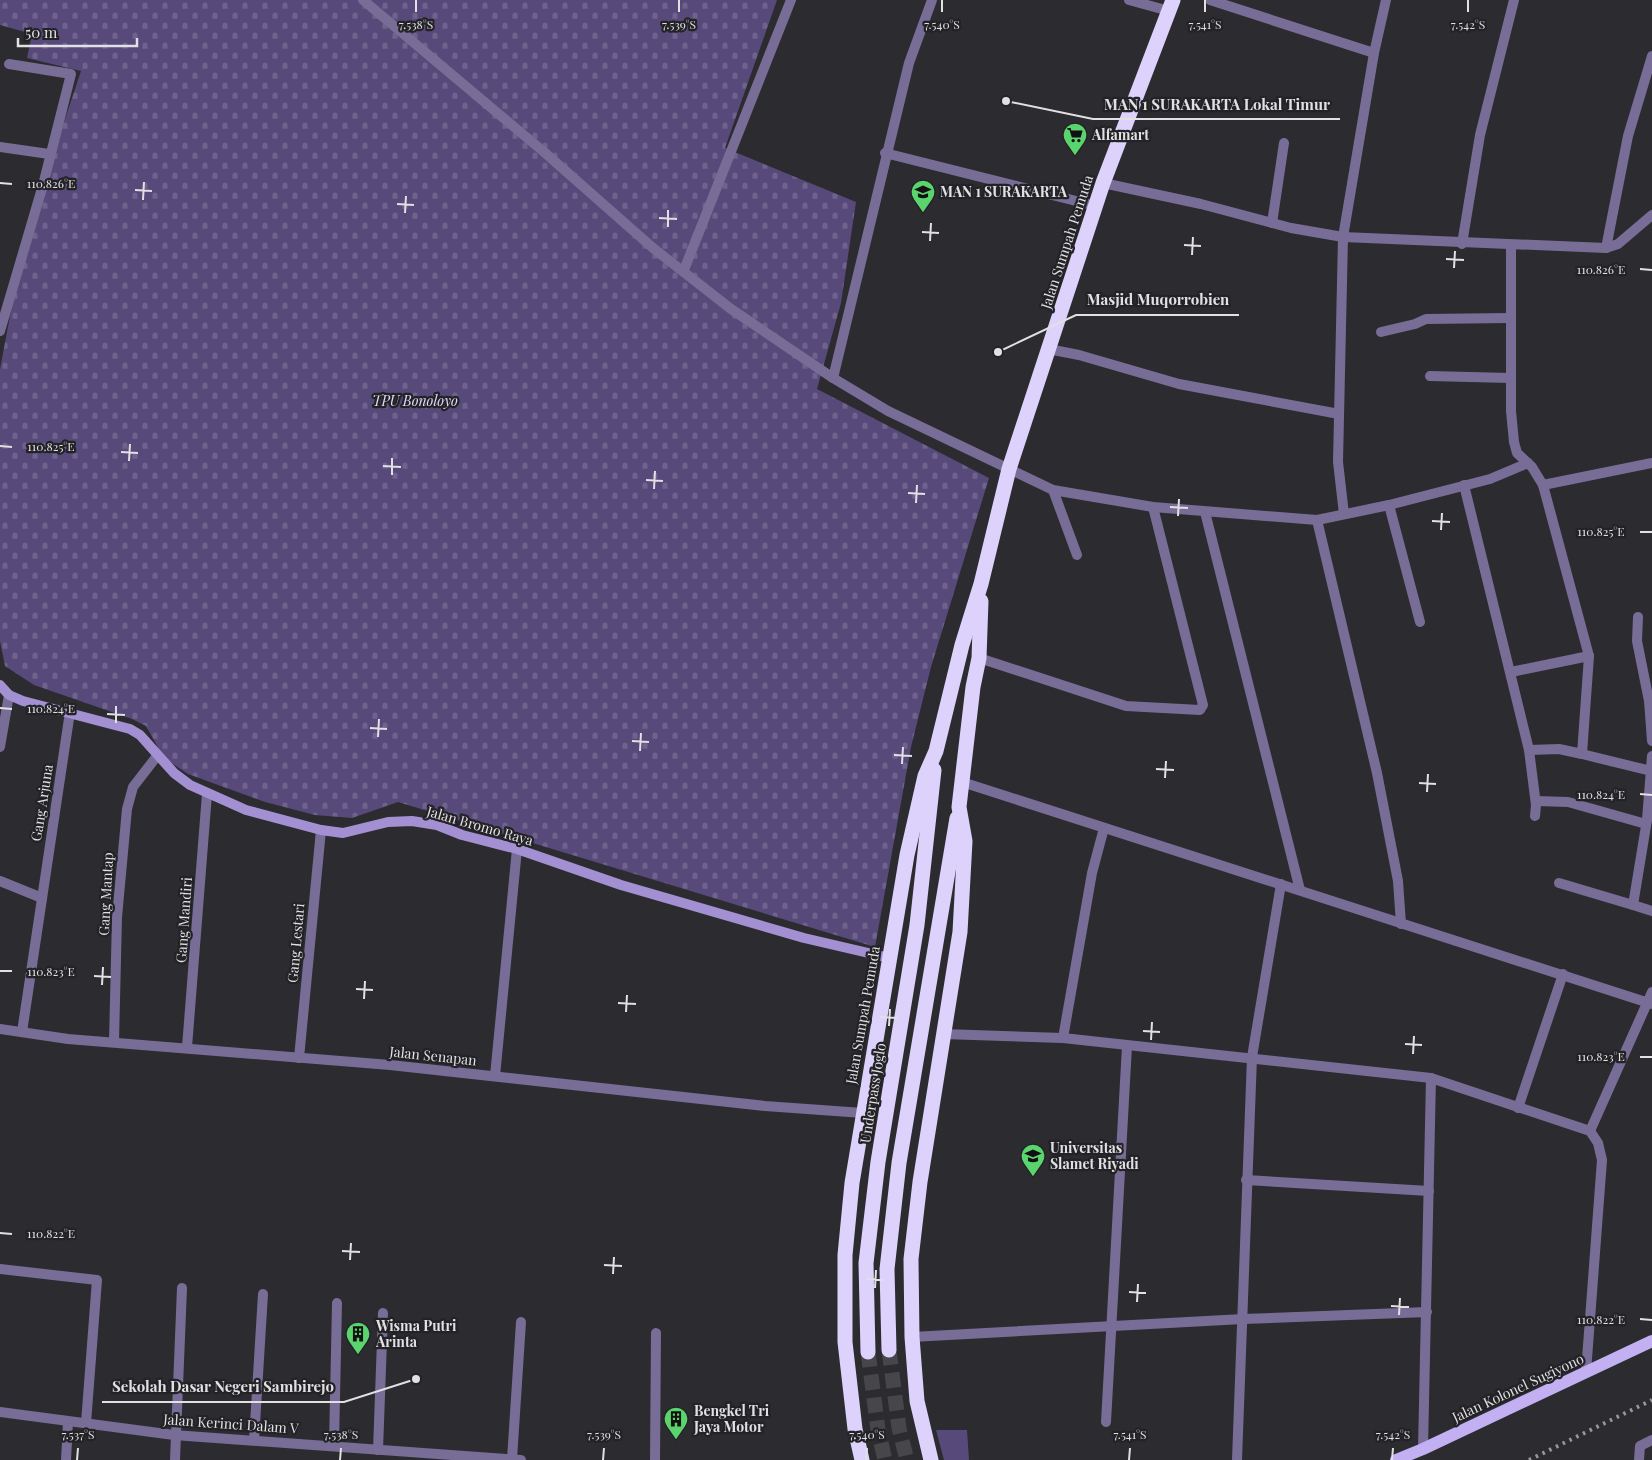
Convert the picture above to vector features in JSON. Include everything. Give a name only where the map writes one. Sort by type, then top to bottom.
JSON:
[{"type":"highway","name":"Jalan Sumpah Pemuda","points":[[862,1460],[855,1430],[844,1342],[844,1274],[852,1183],[907,855],[926,776],[936,751],[962,645],[981,584],[1009,468],[1103,183],[1171,6]]},
{"type":"highway","name":"Jalan Sumpah Pemuda","points":[[931,1460],[917,1401],[912,1337],[911,1260],[920,1182],[960,932],[965,871],[965,841],[959,807],[973,687],[979,658],[981,584]]},
{"type":"highway","name":"Underpass Joglo","points":[[868,1352],[866,1263],[868,1245],[878,1162],[925,867],[936,751]]},
{"type":"highway","points":[[889,1350],[887,1269],[899,1163],[959,807]]},
{"type":"main road","name":"Jalan Bromo Raya","points":[[0,685],[9,695],[23,701],[70,712],[130,729],[140,734],[157,756],[174,773],[207,794],[246,810],[321,830],[342,832],[388,822],[412,821],[437,826],[462,835],[517,849],[621,885],[804,938],[890,958]]},
{"type":"main road","name":"Jalan Kolonel Sugiyono","points":[[1396,1460],[1652,1341]]},
{"type":"street","points":[[363,0],[544,152],[653,248],[684,270],[731,309],[833,378],[888,411],[1053,490],[1153,507],[1317,520],[1389,505],[1490,478],[1528,464]]},
{"type":"street","points":[[684,270],[791,0]]},
{"type":"street","points":[[833,378],[909,63],[932,0]]},
{"type":"street","points":[[1129,0],[1171,6]]},
{"type":"street","points":[[1210,0],[1374,53]]},
{"type":"street","points":[[1344,514],[1338,462],[1343,237],[1374,53],[1386,0]]},
{"type":"street","points":[[1462,244],[1480,135],[1514,0]]},
{"type":"street","points":[[1606,248],[1628,136],[1652,56]]},
{"type":"street","points":[[0,331],[43,185],[49,154],[72,74],[9,64]]},
{"type":"street","points":[[1272,223],[1284,143]]},
{"type":"street","points":[[0,147],[49,154]]},
{"type":"street","points":[[886,154],[1096,206]]},
{"type":"street","points":[[1103,183],[1200,204],[1272,223],[1343,237],[1462,244],[1606,248],[1618,244],[1652,215]]},
{"type":"street","points":[[1511,245],[1510,411],[1514,442],[1517,453],[1532,467],[1543,485],[1589,656],[1582,754]]},
{"type":"street","points":[[1381,332],[1415,324],[1426,318],[1510,318]]},
{"type":"street","points":[[1048,349],[1079,355],[1179,384],[1339,414]]},
{"type":"street","points":[[1430,376],[1510,378]]},
{"type":"street","points":[[1543,485],[1652,463]]},
{"type":"street","points":[[1464,485],[1529,750],[1536,801],[1535,816]]},
{"type":"street","points":[[1053,490],[1077,555]]},
{"type":"street","points":[[1389,505],[1420,622]]},
{"type":"street","points":[[979,658],[1126,706],[1160,710],[1200,710],[1203,705],[1153,507]]},
{"type":"street","points":[[1205,512],[1300,890]]},
{"type":"street","points":[[1317,520],[1377,773],[1398,881],[1400,924]]},
{"type":"street","points":[[1638,617],[1637,641],[1649,701],[1652,741]]},
{"type":"street","points":[[1510,672],[1589,656]]},
{"type":"street","points":[[0,747],[9,695]]},
{"type":"street","name":"Gang Arjuna","points":[[22,1032],[70,712]]},
{"type":"street","points":[[1529,750],[1558,749],[1651,771]]},
{"type":"street","name":"Gang Mantap","points":[[114,1042],[118,916],[126,809],[133,788],[157,756]]},
{"type":"street","points":[[1633,905],[1646,824],[1652,756]]},
{"type":"street","points":[[962,782],[1649,1003]]},
{"type":"street","name":"Gang Mandiri","points":[[187,1047],[207,794]]},
{"type":"street","points":[[1536,801],[1568,802],[1646,824]]},
{"type":"street","points":[[1064,1038],[1092,873],[1104,828]]},
{"type":"street","name":"Gang Lestari","points":[[299,1058],[321,830]]},
{"type":"street","points":[[495,1076],[517,849]]},
{"type":"street","points":[[0,880],[42,898]]},
{"type":"street","points":[[1559,883],[1652,911]]},
{"type":"street","points":[[1237,1460],[1252,1057],[1281,884]]},
{"type":"street","points":[[1518,1108],[1562,974]]},
{"type":"street","points":[[1590,1131],[1649,1003],[1652,992]]},
{"type":"street","name":"Jalan Senapan","points":[[0,1029],[114,1042],[187,1047],[495,1076],[765,1106],[863,1113]]},
{"type":"street","points":[[943,1034],[1064,1038],[1431,1078],[1590,1131],[1598,1143],[1602,1160],[1586,1372]]},
{"type":"street","points":[[1106,1422],[1113,1328],[1127,1046]]},
{"type":"street","points":[[1423,1449],[1431,1078]]},
{"type":"street","points":[[1246,1180],[1429,1191]]},
{"type":"street","points":[[0,1269],[97,1280],[86,1423]]},
{"type":"street","points":[[175,1460],[174,1435],[182,1288]]},
{"type":"street","points":[[254,1440],[263,1294]]},
{"type":"street","points":[[334,1446],[337,1303]]},
{"type":"street","points":[[912,1337],[1113,1328],[1243,1319],[1427,1312]]},
{"type":"street","points":[[382,1453],[383,1313]]},
{"type":"street","points":[[517,1460],[521,1322]]},
{"type":"street","points":[[654,1460],[656,1333]]},
{"type":"street","name":"Jalan Kerinci Dalam V","points":[[0,1412],[174,1435],[334,1446],[382,1453],[517,1460]]},
{"type":"street","points":[[66,1460],[68,1422]]},
{"type":"street","points":[[1639,1460],[1640,1446],[1652,1440]]},
{"type":"green space","name":"TPU Bonoloyo","points":[[0,0],[777,0],[725,148],[856,202],[841,303],[817,389],[989,478],[931,667],[911,747],[875,947],[398,802],[352,818],[315,815],[265,802],[188,774],[164,758],[146,726],[132,719],[34,685],[5,666],[0,641],[0,369],[24,242],[81,71],[27,58],[32,34],[0,25]]},
{"type":"green space","points":[[936,1430],[967,1430],[969,1460],[944,1460]]},
{"type":"tunnel","points":[[889,1350],[899,1428],[907,1460]]},
{"type":"tunnel","points":[[868,1352],[878,1430],[885,1460]]},
{"type":"railway","points":[[1529,1460],[1652,1400]]},
{"type":"place","name":"MAN 1 SURAKARTA Lokal Timur","points":[[1006,101]]},
{"type":"place","name":"Alfamart","points":[[1075,156]]},
{"type":"place","name":"MAN 1 SURAKARTA","points":[[923,213]]},
{"type":"place","name":"Masjid Muqorrobien","points":[[998,352]]},
{"type":"place","name":"Universitas Slamet Riyadi","points":[[1033,1177]]},
{"type":"place","name":"Wisma Putri Arinta","points":[[358,1355]]},
{"type":"place","name":"Sekolah Dasar Negeri Sambirejo","points":[[416,1379]]},
{"type":"place","name":"Bengkel Tri Jaya Motor","points":[[676,1440]]}]
